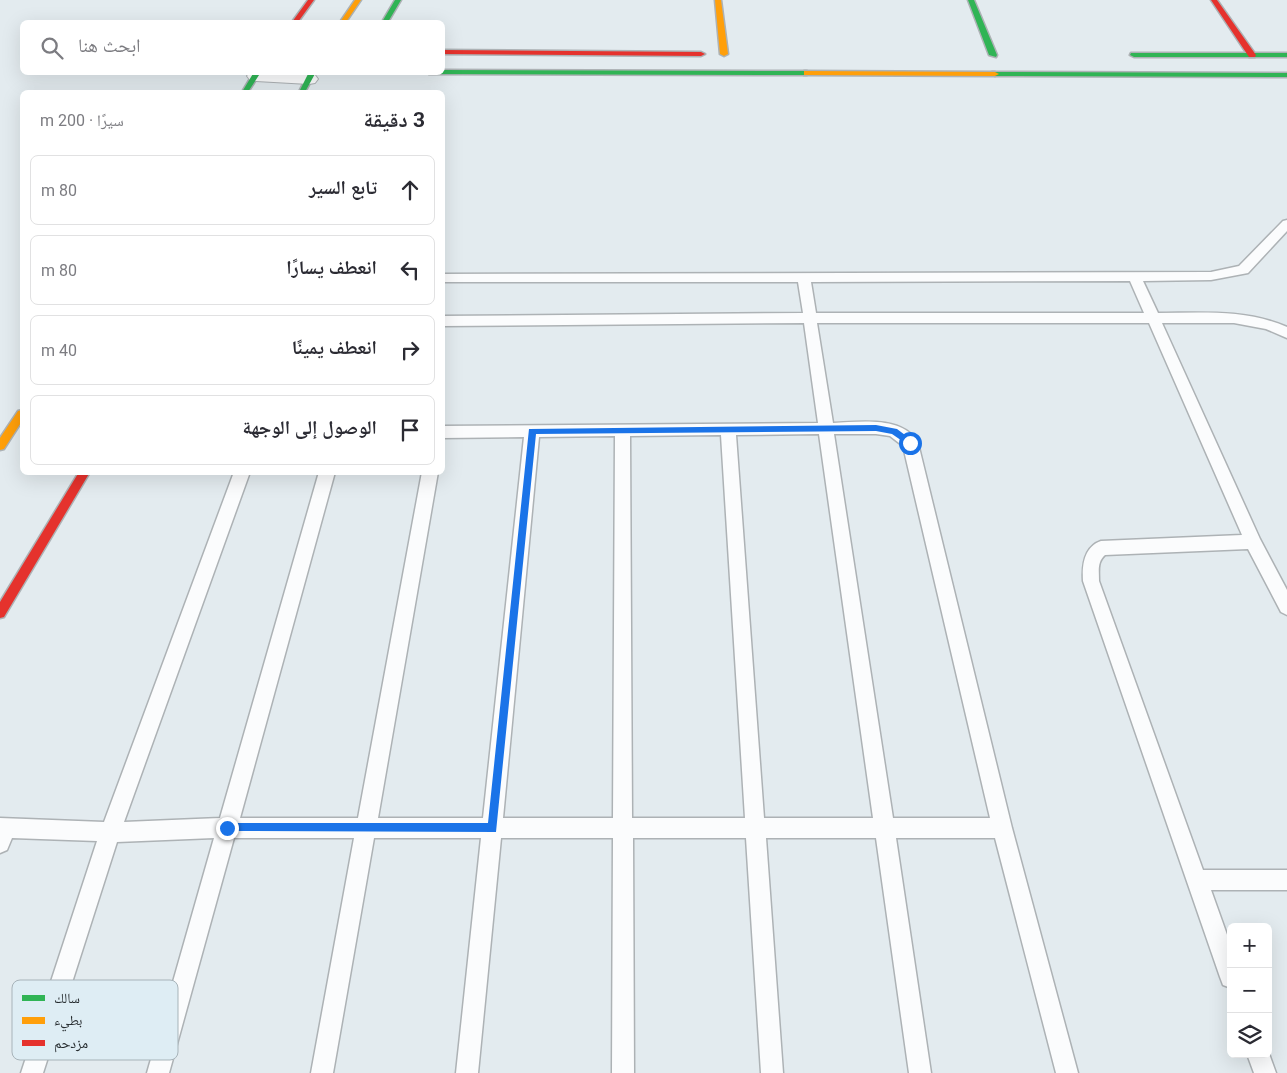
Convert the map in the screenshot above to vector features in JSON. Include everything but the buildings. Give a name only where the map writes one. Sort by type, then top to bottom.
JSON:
[{"type":"street","points":[[296,20],[311,0]]},
{"type":"street","points":[[344,20],[358,0]]},
{"type":"street","points":[[386,20],[398,0]]},
{"type":"street","points":[[445,52],[729,54],[718,0]]},
{"type":"street","points":[[971,0],[993,55]]},
{"type":"street","points":[[1214,0],[1252,55]]},
{"type":"street","points":[[1122,55],[1287,55]]},
{"type":"street","points":[[445,72],[1287,75]]},
{"type":"street","points":[[245,90],[256,75]]},
{"type":"street","points":[[264,75],[308,81]]},
{"type":"street","points":[[0,446],[20,417]]},
{"type":"street","points":[[0,612],[83,475]]},
{"type":"lane","points":[[445,278],[1211,276],[1243,270],[1287,224]]},
{"type":"lane","points":[[1135,277],[1253,542],[1287,607]]},
{"type":"lane","points":[[804,278],[920,1073]]},
{"type":"lane","points":[[445,321],[809,318],[1234,318],[1269,325],[1287,333]]},
{"type":"lane","points":[[445,432],[826,427],[894,431],[910,443],[1002,828],[1067,1073]]},
{"type":"lane","points":[[728,428],[772,1073]]},
{"type":"lane","points":[[622,430],[623,1073]]},
{"type":"lane","points":[[467,1073],[532,431]]},
{"type":"lane","points":[[62,980],[110,832],[241,475]]},
{"type":"lane","points":[[178,1002],[326,475]]},
{"type":"lane","points":[[322,1073],[429,475]]},
{"type":"lane","points":[[1228,968],[1091,581],[1090,563],[1093,553],[1101,548],[1253,542]]},
{"type":"lane","points":[[2,833],[227,828],[1002,828]]},
{"type":"lane","points":[[1196,880],[1287,880]]},
{"type":"lane","points":[[1259,1058],[1265,1073]]},
{"type":"lane","points":[[32,1073],[36,1060]]},
{"type":"lane","points":[[158,1073],[162,1060]]},
{"type":"traffic: fast","points":[[386,20],[398,0]]},
{"type":"traffic: fast","points":[[971,0],[993,55]]},
{"type":"traffic: fast","points":[[1134,55],[1287,55]]},
{"type":"traffic: fast","points":[[445,72],[807,73]]},
{"type":"traffic: fast","points":[[995,74],[1287,75]]},
{"type":"traffic: fast","points":[[246,90],[256,75]]},
{"type":"traffic: fast","points":[[303,90],[311,75]]},
{"type":"traffic: slow","points":[[344,20],[358,0]]},
{"type":"traffic: slow","points":[[718,0],[724,54]]},
{"type":"traffic: slow","points":[[807,73],[995,74]]},
{"type":"traffic: slow","points":[[0,446],[20,417]]},
{"type":"traffic: jam","points":[[296,20],[311,0]]},
{"type":"traffic: jam","points":[[1214,0],[1252,55]]},
{"type":"traffic: jam","points":[[445,52],[701,54]]},
{"type":"traffic: jam","points":[[0,613],[83,475]]},
{"type":"route","points":[[227,828],[492,828],[532,431],[876,428],[894,431],[910,443]]}]
